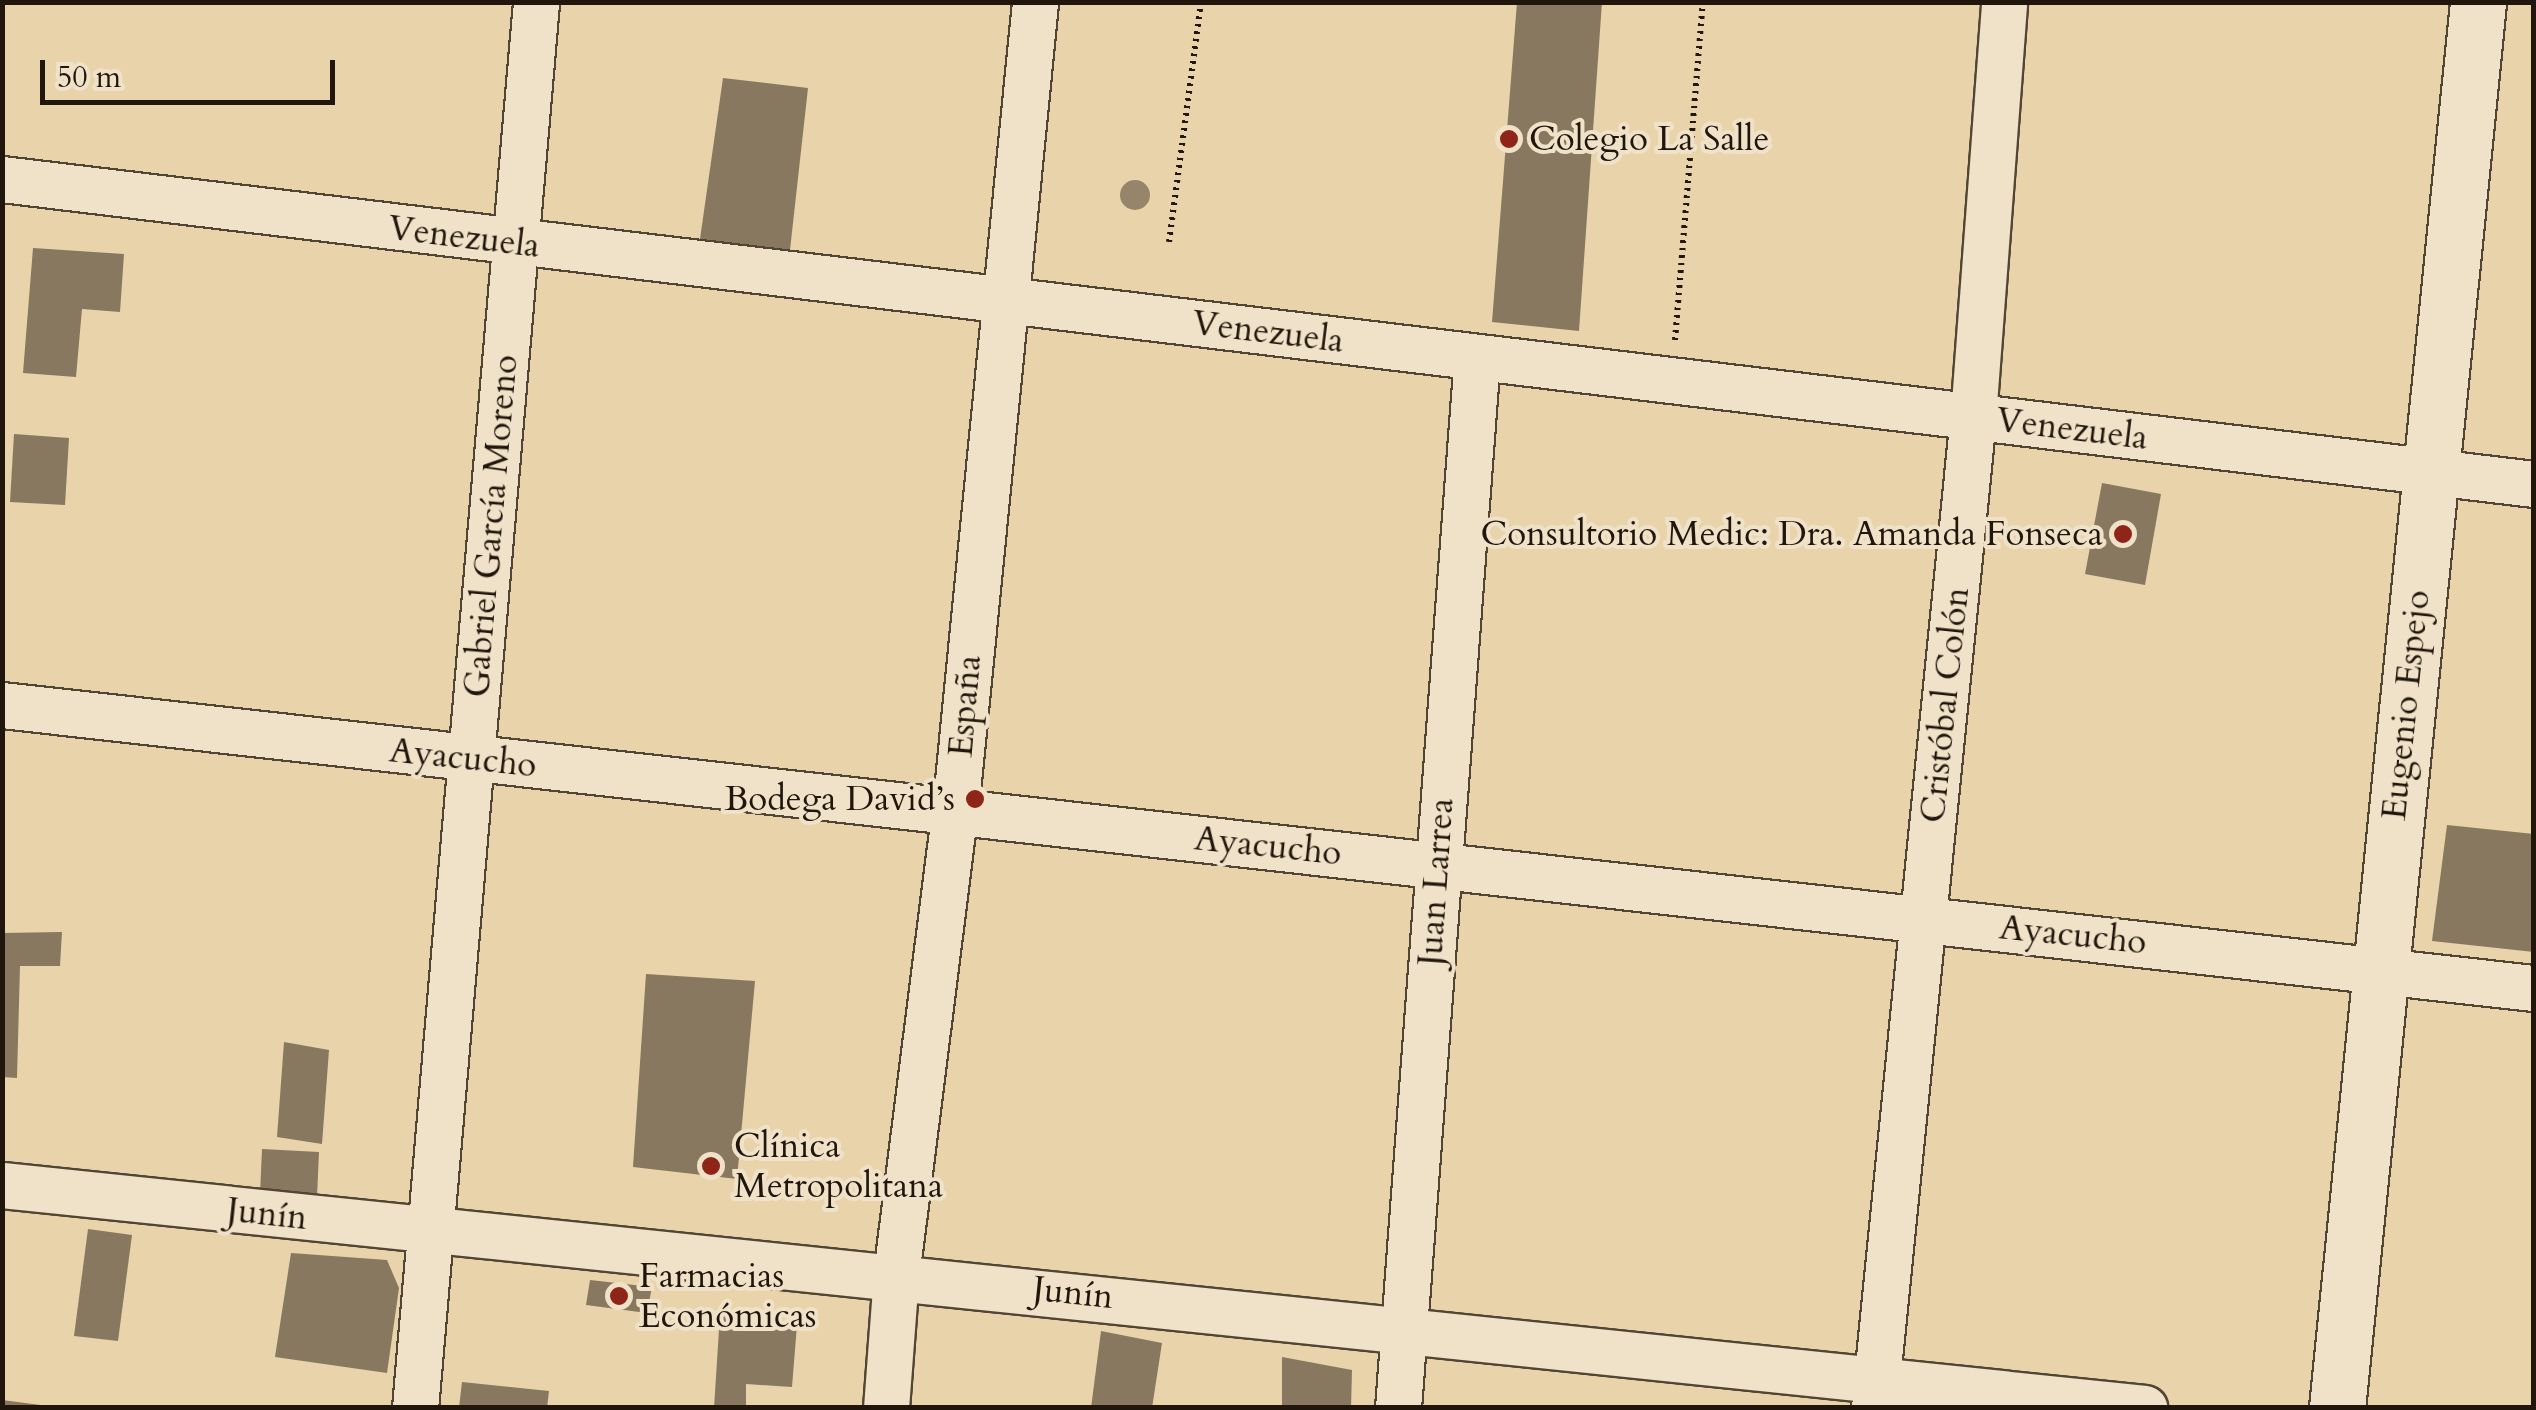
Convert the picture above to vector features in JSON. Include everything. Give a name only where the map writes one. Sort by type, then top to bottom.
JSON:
[{"type":"street","name":"Gabriel García Moreno","points":[[415,1408],[536,2]]},
{"type":"street","name":"España","points":[[886,1408],[896,1275],[956,811],[1035,2]]},
{"type":"street","name":"Cristóbal Colón","points":[[1876,1391],[1973,418],[2004,2]]},
{"type":"street","name":"Eugenio Espejo","points":[[2337,1408],[2478,2]]},
{"type":"street","name":"Venezuela","points":[[2,179],[516,244],[2534,484]]},
{"type":"street","name":"Juan Larrea","points":[[1398,1408],[1477,358]]},
{"type":"street","name":"Ayacucho","points":[[2,705],[2534,988]]},
{"type":"street","name":"Junín","points":[[2,1185],[432,1232],[1406,1326],[1876,1391],[2144,1408]]},
{"type":"path","points":[[1168,242],[1202,2]]},
{"type":"path","points":[[1672,381],[1703,2]]},
{"type":"building","name":"Colegio La Salle","points":[[1517,2],[1602,2],[1579,331],[1492,322]]},
{"type":"building","points":[[723,78],[808,88],[790,250],[700,239]]},
{"type":"building","points":[[33,248],[124,254],[120,312],[82,309],[76,377],[23,373]]},
{"type":"building","points":[[14,434],[69,438],[65,505],[10,502]]},
{"type":"building","name":"Consultorio Medic: Dra. Amanda Fonseca","points":[[2102,483],[2161,494],[2145,585],[2085,574]]},
{"type":"building","points":[[2447,825],[2534,834],[2534,952],[2432,941]]},
{"type":"building","points":[[62,932],[60,966],[20,966],[17,1078],[2,1077],[2,933]]},
{"type":"building","points":[[646,974],[755,981],[737,1179],[633,1167]]},
{"type":"building","points":[[284,1042],[329,1050],[322,1144],[277,1137]]},
{"type":"building","points":[[262,1149],[319,1152],[317,1197],[260,1194]]},
{"type":"building","points":[[88,1229],[132,1235],[118,1341],[74,1336]]},
{"type":"building","points":[[291,1253],[387,1260],[399,1288],[387,1373],[275,1357]]},
{"type":"building","name":"Farmacias Económicas","points":[[590,1280],[652,1287],[647,1313],[586,1305]]},
{"type":"building","points":[[720,1314],[797,1325],[792,1387],[746,1384],[746,1408],[714,1408]]},
{"type":"building","points":[[1101,1331],[1162,1343],[1152,1408],[1091,1408]]},
{"type":"building","points":[[1282,1357],[1352,1370],[1351,1408],[1282,1408]]},
{"type":"building","points":[[462,1382],[549,1391],[547,1408],[459,1408]]},
{"type":"building","points":[[2,1400],[41,1405],[41,1408],[2,1408]]},
{"type":"place","name":"Colegio La Salle","points":[[1509,139]]},
{"type":"place","name":"Consultorio Medic: Dra. Amanda Fonseca","points":[[2123,534]]},
{"type":"place","name":"Bodega David’s","points":[[975,799]]},
{"type":"place","name":"Clínica Metropolitana","points":[[711,1166]]},
{"type":"place","name":"Farmacias Económicas","points":[[619,1296]]}]
